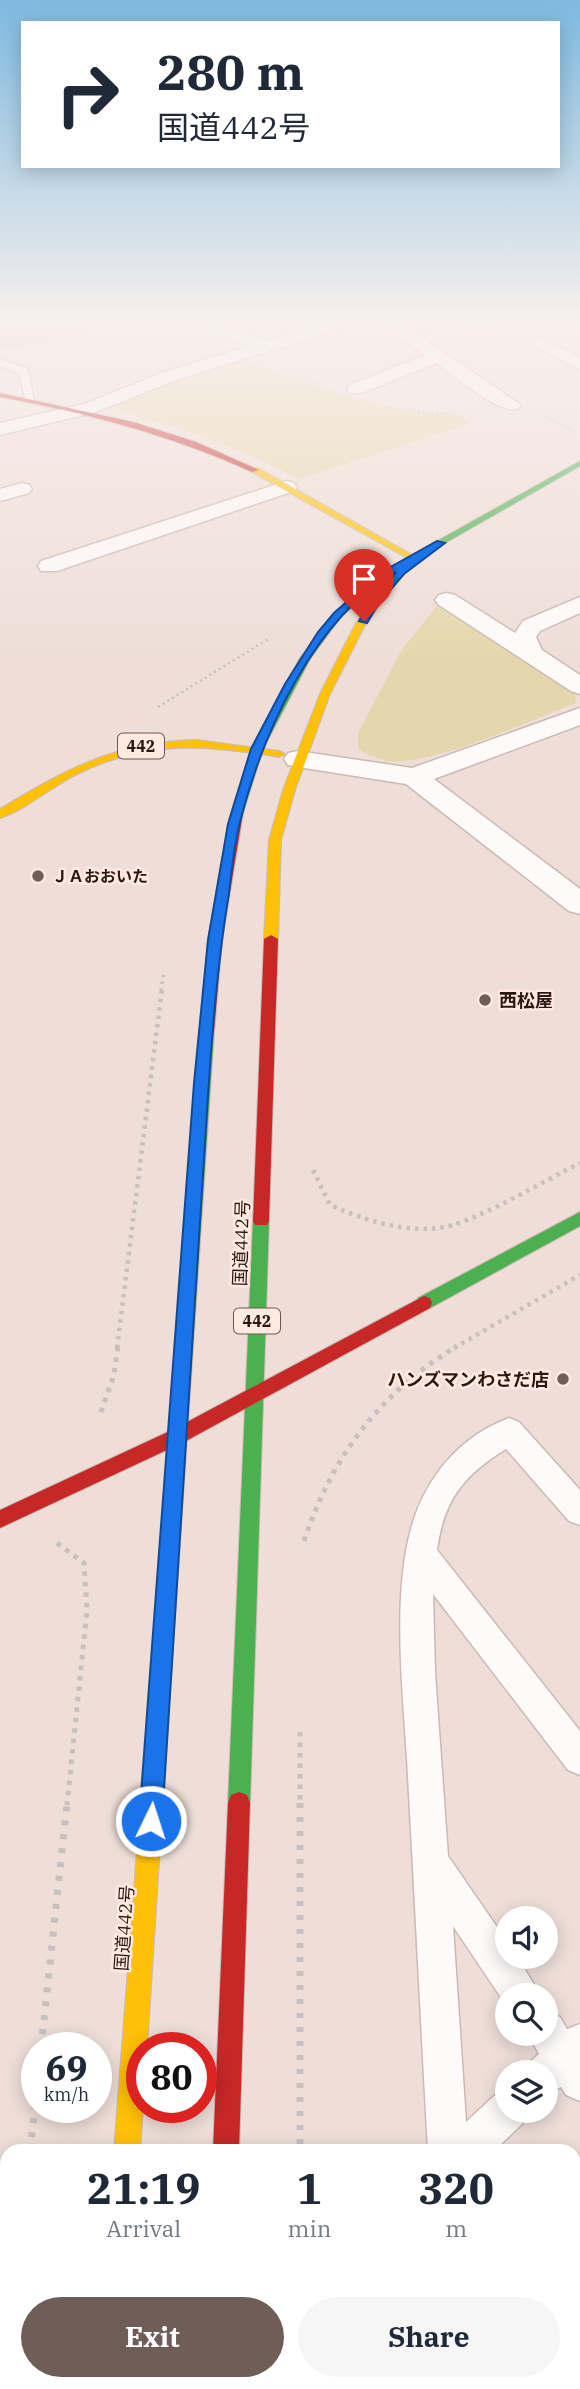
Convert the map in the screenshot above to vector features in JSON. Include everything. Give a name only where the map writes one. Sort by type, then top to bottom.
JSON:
[{"type":"main road","points":[[163,434],[200,445],[287,487],[412,557]]},
{"type":"main road","name":"国道442号","points":[[127,2144],[202,1083],[215,940],[230,838],[244,782],[257,749],[290,684],[321,634],[356,597],[381,576],[412,557],[580,463]]},
{"type":"main road","name":"国道442号","points":[[226,2144],[275,840],[298,758],[334,675],[375,602],[401,572],[440,543]]},
{"type":"main road","name":"442","points":[[0,814],[84,765],[135,747],[193,744],[257,749],[298,758]]},
{"type":"main road","points":[[0,1519],[178,1436],[580,1218]]},
{"type":"street","points":[[49,566],[287,487]]},
{"type":"street","points":[[0,495],[22,489]]},
{"type":"street","points":[[447,600],[580,686]]},
{"type":"street","points":[[531,654],[524,637],[531,626],[580,604]]},
{"type":"street","points":[[414,777],[580,716]]},
{"type":"street","points":[[298,758],[414,777],[580,904]]},
{"type":"lane","points":[[448,2144],[419,1673],[418,1597],[422,1555],[431,1512],[441,1490],[458,1466],[509,1431],[580,1511]]},
{"type":"lane","points":[[422,1555],[580,1758]]},
{"type":"lane","points":[[430,1861],[513,1983]]},
{"type":"lane","points":[[472,2144],[495,2122]]},
{"type":"path","points":[[155,708],[273,636]]},
{"type":"path","points":[[101,1412],[114,1375],[166,959]]},
{"type":"path","points":[[312,1159],[313,1172],[330,1205],[368,1221],[411,1229],[442,1228],[472,1217],[580,1163]]},
{"type":"path","points":[[302,1550],[317,1502],[334,1469],[373,1413],[422,1370],[580,1275]]},
{"type":"path","points":[[43,2032],[87,1610],[84,1563],[56,1543]]},
{"type":"path","points":[[300,1727],[300,2144]]},
{"type":"path","points":[[31,2144],[33,2123]]},
{"type":"shaded area","points":[[194,434],[437,434],[299,479]]},
{"type":"shaded area","points":[[439,603],[574,690],[576,703],[455,749],[407,761],[376,758],[358,748],[358,733],[401,651]]},
{"type":"traffic: fast","points":[[237,813],[257,749],[305,658],[338,615],[381,576],[580,463]]},
{"type":"traffic: fast","points":[[164,1630],[207,1032]]},
{"type":"traffic: fast","points":[[424,1303],[580,1218]]},
{"type":"traffic: fast","points":[[239,1803],[261,1221]]},
{"type":"traffic: slow","points":[[255,470],[412,557]]},
{"type":"traffic: slow","points":[[271,939],[275,840],[289,790],[325,694],[360,625],[383,592]]},
{"type":"traffic: slow","points":[[0,814],[71,773],[102,759],[132,750],[163,744],[197,743],[279,754]]},
{"type":"traffic: slow","points":[[127,2144],[164,1630]]},
{"type":"traffic: jam","points":[[166,434],[255,470]]},
{"type":"traffic: jam","points":[[207,1032],[215,940],[237,813]]},
{"type":"traffic: jam","points":[[261,1221],[271,939]]},
{"type":"traffic: jam","points":[[0,1519],[178,1436],[424,1303]]},
{"type":"traffic: jam","points":[[226,2144],[239,1803]]},
{"type":"place","name":"ＪＡおおいた","points":[[38,876]]},
{"type":"place","name":"西松屋","points":[[485,1000]]},
{"type":"place","name":"ハンズマンわさだ店","points":[[563,1379]]},
{"type":"route","points":[[151,1821],[202,1083],[215,940],[230,838],[244,782],[257,749],[290,684],[321,634],[356,597],[381,576],[440,543],[401,572],[375,602],[364,621]]}]
